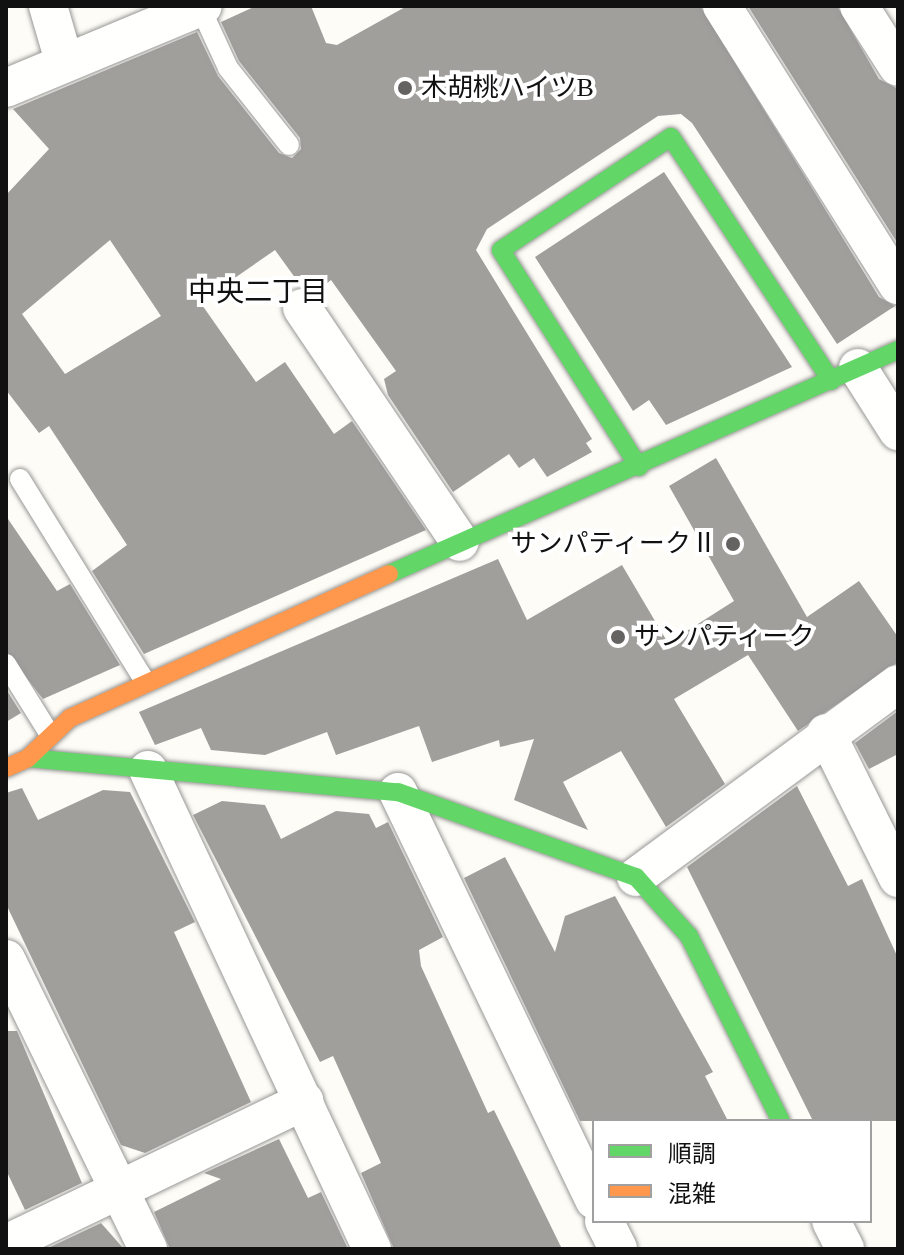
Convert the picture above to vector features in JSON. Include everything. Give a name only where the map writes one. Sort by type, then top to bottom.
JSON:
[{"type":"street","points":[[48,6],[64,61]]},
{"type":"street","points":[[722,6],[898,285]]},
{"type":"street","points":[[859,6],[898,67]]},
{"type":"street","points":[[6,88],[64,61],[201,7]]},
{"type":"street","points":[[639,467],[501,250],[671,137],[844,374],[898,431]]},
{"type":"street","points":[[302,308],[460,542]]},
{"type":"street","points":[[6,768],[28,758],[49,733],[145,681],[639,467],[898,350]]},
{"type":"street","points":[[636,877],[826,733],[898,684]]},
{"type":"street","points":[[826,733],[898,878]]},
{"type":"street","points":[[28,758],[398,792],[636,877],[689,936],[780,1119]]},
{"type":"street","points":[[148,770],[372,1249]]},
{"type":"street","points":[[398,792],[592,1196]]},
{"type":"street","points":[[6,959],[148,1249]]},
{"type":"street","points":[[9,1234],[120,1189],[304,1101]]},
{"type":"street","points":[[605,1223],[618,1249]]},
{"type":"street","points":[[832,1223],[845,1249]]},
{"type":"lane","points":[[201,7],[228,68],[289,145]]},
{"type":"lane","points":[[20,479],[145,681]]},
{"type":"lane","points":[[6,664],[49,733]]},
{"type":"building","points":[[256,6],[311,6],[326,43],[337,45],[407,6],[700,6],[879,297],[895,306],[837,344],[692,123],[681,114],[658,116],[487,229],[476,250],[592,439],[586,443],[592,452],[547,477],[534,458],[519,468],[509,454],[453,492],[388,395],[384,379],[396,371],[331,280],[316,292],[301,286],[275,250],[200,302],[256,382],[285,362],[334,434],[352,421],[426,530],[144,654],[92,571],[127,545],[49,426],[39,433],[6,390],[6,195],[49,149],[13,109],[197,32],[218,76],[279,153],[292,158],[301,149],[300,138],[239,61],[221,22]],"holes":[[[110,240],[161,316],[65,374],[22,314]]]},
{"type":"building","points":[[748,6],[837,6],[879,79],[898,89],[898,244]]},
{"type":"building","points":[[664,172],[792,367],[666,425],[649,400],[633,411],[535,257]]},
{"type":"building","points":[[716,458],[807,617],[859,581],[898,637],[898,662],[798,731],[748,655],[674,699],[725,784],[666,827],[621,751],[563,782],[588,830],[514,800],[534,739],[500,747],[499,740],[432,762],[419,726],[336,755],[327,732],[265,755],[211,750],[201,728],[155,745],[139,712],[498,559],[527,620],[622,565],[668,643],[734,601],[669,486]]},
{"type":"building","points":[[6,516],[57,591],[70,584],[120,665],[43,699],[6,651]]},
{"type":"building","points":[[6,689],[21,713],[6,722]]},
{"type":"building","points":[[898,711],[898,754],[869,769],[855,743]]},
{"type":"building","points":[[797,786],[848,886],[862,879],[898,958],[898,1121],[812,1119],[687,867]]},
{"type":"building","points":[[22,788],[38,820],[103,790],[130,792],[195,922],[174,932],[251,1102],[145,1153],[121,1145],[6,904],[6,793]]},
{"type":"building","points":[[222,801],[265,805],[281,839],[336,811],[369,814],[376,828],[388,822],[443,937],[419,950],[421,966],[488,1113],[494,1110],[562,1249],[394,1249],[361,1173],[381,1163],[333,1056],[320,1062],[193,815]]},
{"type":"building","points":[[505,857],[555,952],[565,916],[615,896],[713,1072],[705,1076],[727,1119],[580,1121],[464,878]]},
{"type":"building","points":[[6,1031],[17,1031],[82,1183],[25,1210],[6,1170]]},
{"type":"building","points":[[279,1139],[308,1198],[321,1192],[348,1249],[170,1249],[154,1212],[221,1179],[204,1173]]},
{"type":"building","points":[[101,1223],[124,1249],[46,1249]]},
{"type":"traffic: fast","points":[[639,467],[501,250],[671,137],[831,381]]},
{"type":"traffic: fast","points":[[389,574],[898,350]]},
{"type":"traffic: fast","points":[[28,758],[398,792],[636,877],[689,936],[780,1119]]},
{"type":"traffic: slow","points":[[6,768],[28,758],[70,718],[389,574]]},
{"type":"place","name":"木胡桃ハイツB","points":[[405,88]]},
{"type":"place","name":"サンパティークⅡ","points":[[733,544]]},
{"type":"place","name":"サンパティーク","points":[[618,637]]},
{"type":"district","name":"中央二丁目","points":[[258,292]]}]
